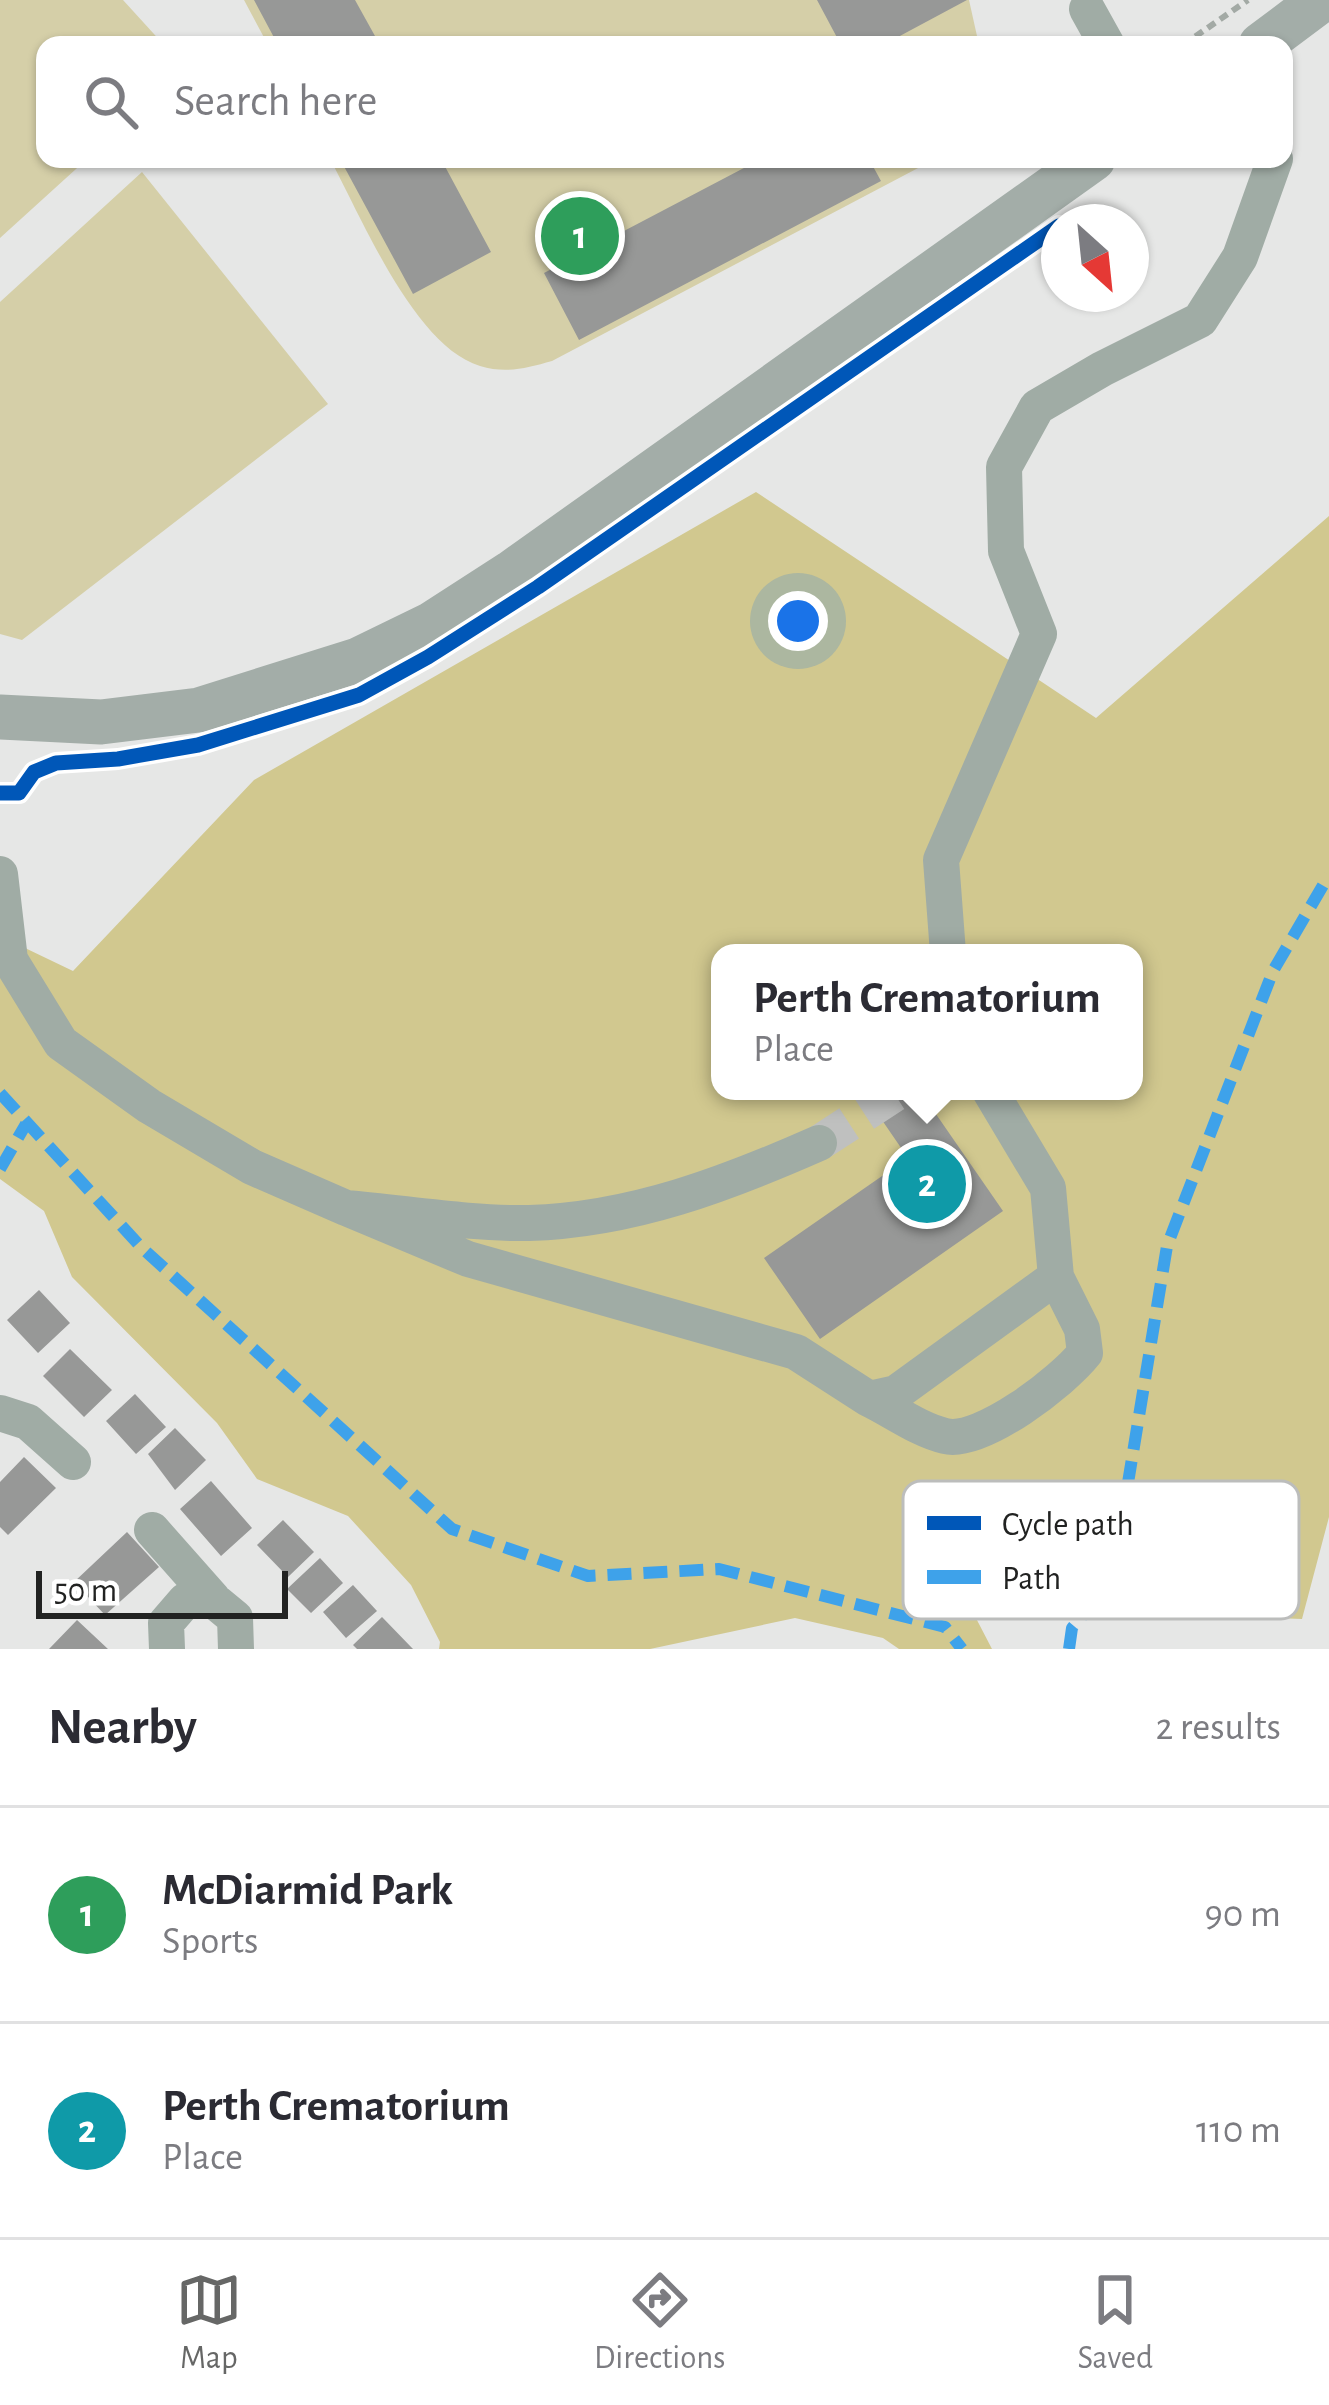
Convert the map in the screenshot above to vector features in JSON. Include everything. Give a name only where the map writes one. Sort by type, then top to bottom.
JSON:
[{"type":"main road","points":[[1273,36],[1321,0]]},
{"type":"main road","points":[[0,717],[101,722],[199,710],[358,660],[432,624],[511,573],[1080,168]]},
{"type":"street","points":[[1090,3],[1103,36]]},
{"type":"street","points":[[947,944],[941,860],[1039,634],[1006,551],[1004,467],[1037,407],[1200,320],[1240,257],[1273,168]]},
{"type":"street","points":[[0,874],[10,960],[61,1043],[149,1106],[252,1167],[468,1259],[796,1352],[869,1399],[946,1436],[974,1436],[1067,1376],[1085,1353],[1082,1329],[1056,1277],[1048,1188],[995,1100]]},
{"type":"street","points":[[346,1208],[528,1223],[638,1210],[734,1181],[819,1143]]},
{"type":"street","points":[[869,1399],[896,1393],[1056,1277]]},
{"type":"street","points":[[1,1413],[28,1422],[74,1462]]},
{"type":"street","points":[[152,1531],[235,1618],[236,1649]]},
{"type":"street","points":[[166,1649],[166,1623],[184,1601],[213,1599]]},
{"type":"path","points":[[1196,36],[1248,0]]},
{"type":"shaded area","points":[[0,0],[123,0],[156,36],[36,36],[36,168],[77,168],[0,238]]},
{"type":"shaded area","points":[[244,0],[969,0],[977,36],[263,36]]},
{"type":"shaded area","points":[[335,168],[918,168],[552,361],[525,368],[480,366],[456,354],[412,307]]},
{"type":"shaded area","points":[[142,172],[328,404],[22,640],[0,634],[0,302]]},
{"type":"shaded area","points":[[756,492],[1096,718],[1329,516],[1329,1517],[1302,1619],[1299,1481],[903,1481],[903,1619],[976,1619],[992,1649],[899,1649],[883,1638],[795,1618],[650,1649],[439,1649],[440,1642],[411,1585],[348,1516],[257,1479],[217,1423],[72,1277],[44,1211],[0,1179],[0,936],[73,971],[254,780]]},
{"type":"building","points":[[254,0],[355,0],[375,36],[273,36]]},
{"type":"building","points":[[817,0],[967,0],[900,36],[836,36]]},
{"type":"building","points":[[345,168],[446,168],[491,252],[413,294]]},
{"type":"building","points":[[744,168],[874,168],[881,181],[579,340],[544,273]]},
{"type":"building","points":[[868,1100],[926,1100],[1003,1211],[820,1339],[764,1258],[908,1158]]},
{"type":"building","points":[[39,1290],[70,1323],[38,1353],[7,1320]]},
{"type":"building","points":[[70,1349],[112,1390],[84,1417],[43,1376]]},
{"type":"building","points":[[135,1394],[166,1427],[136,1454],[106,1421]]},
{"type":"building","points":[[175,1428],[206,1460],[175,1490],[148,1454]]},
{"type":"building","points":[[24,1457],[56,1488],[8,1535],[0,1527],[0,1482]]},
{"type":"building","points":[[211,1481],[252,1528],[221,1556],[180,1509]]},
{"type":"building","points":[[283,1520],[314,1552],[288,1577],[257,1545]]},
{"type":"building","points":[[127,1532],[159,1567],[105,1615],[74,1582]]},
{"type":"building","points":[[320,1558],[343,1583],[311,1613],[287,1589]]},
{"type":"building","points":[[353,1585],[377,1611],[346,1638],[323,1612]]},
{"type":"building","points":[[382,1617],[413,1649],[357,1649],[353,1645]]},
{"type":"building","points":[[77,1620],[108,1649],[49,1649]]},
{"type":"tunnel","points":[[819,1143],[885,1100]]},
{"type":"marked path","points":[[1128,1481],[1167,1246],[1273,971],[1329,875]]},
{"type":"marked path","points":[[0,1093],[141,1247],[452,1529],[588,1576],[719,1569],[903,1616]]},
{"type":"marked path","points":[[0,1169],[26,1124]]},
{"type":"marked path","points":[[914,1619],[945,1627],[962,1649]]},
{"type":"marked path","points":[[1069,1649],[1072,1628],[1080,1619]]},
{"type":"cycle path","points":[[0,793],[19,793],[34,772],[56,763],[118,759],[198,745],[359,695],[538,587],[1041,238]]},
{"type":"place","name":"McDiarmid Park","points":[[580,236]]},
{"type":"place","name":"Perth Crematorium","points":[[927,1184]]}]
